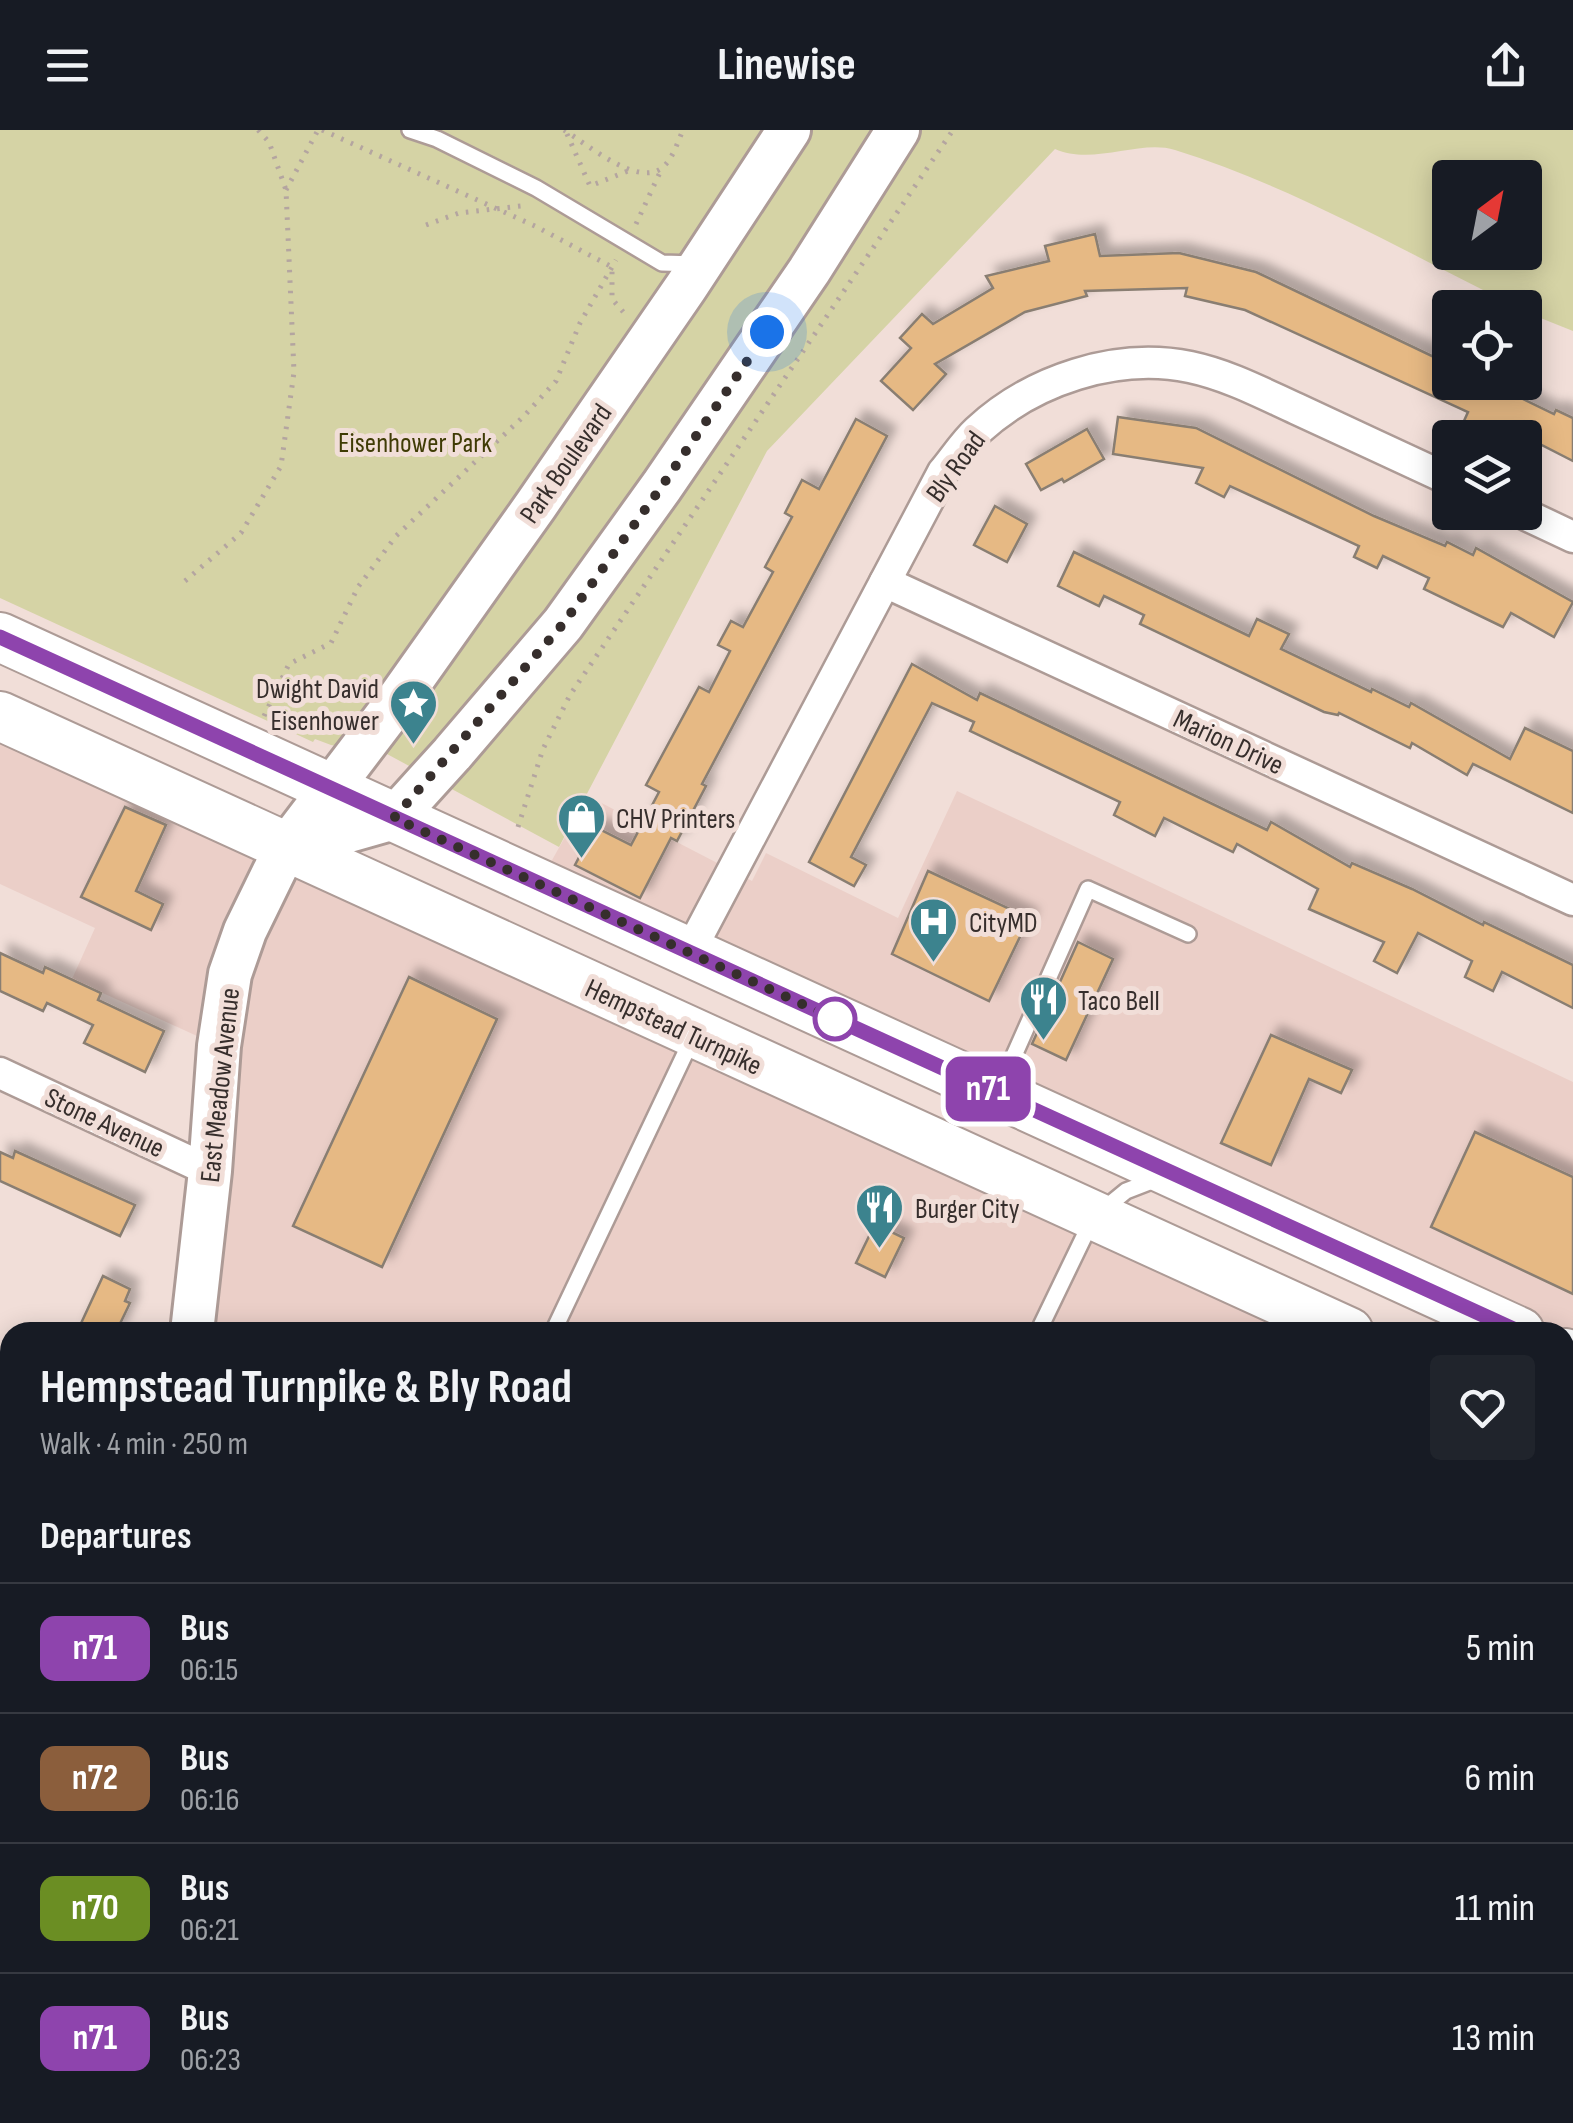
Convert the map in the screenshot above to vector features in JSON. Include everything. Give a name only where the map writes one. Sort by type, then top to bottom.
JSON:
[{"type":"main road","points":[[0,636],[1498,1322]]},
{"type":"main road","name":"Hempstead Turnpike","points":[[0,716],[1327,1322]]},
{"type":"street","name":"Park Boulevard","points":[[332,790],[536,505],[789,130]]},
{"type":"street","points":[[285,849],[394,818],[574,608],[809,271],[898,130]]},
{"type":"street","name":"Bly Road","points":[[689,952],[943,472],[975,432],[1006,408],[1060,378],[1109,366],[1189,366],[1231,379],[1432,472]]},
{"type":"street","points":[[1542,522],[1573,537]]},
{"type":"street","name":"Marion Drive","points":[[885,582],[1573,900]]},
{"type":"street","name":"East Meadow Avenue","points":[[193,1322],[230,974],[245,931],[285,849],[332,790]]},
{"type":"street","name":"Stone Avenue","points":[[0,1074],[210,1171]]},
{"type":"lane","points":[[410,130],[437,139],[536,188],[662,264],[701,264]]},
{"type":"lane","points":[[998,1094],[1088,889],[1188,934]]},
{"type":"lane","points":[[558,1322],[694,1036]]},
{"type":"lane","points":[[1043,1322],[1094,1218],[1140,1183],[1176,1175]]},
{"type":"path","points":[[185,581],[241,533],[281,466],[294,372],[286,190],[269,142],[258,130]]},
{"type":"path","points":[[286,190],[320,130],[496,209],[612,267]]},
{"type":"path","points":[[565,130],[628,170],[651,174],[662,168]]},
{"type":"path","points":[[565,130],[590,186],[628,170]]},
{"type":"path","points":[[260,724],[289,664],[330,643],[358,587],[396,536],[556,381],[580,323],[683,130]]},
{"type":"path","points":[[518,828],[543,749],[570,695],[953,130]]},
{"type":"path","points":[[426,225],[459,212],[525,206]]},
{"type":"path","points":[[612,267],[612,298],[632,324]]},
{"type":"shaded area","points":[[0,720],[1328,1322],[193,1322],[219,1046],[72,979],[95,928],[0,884]]},
{"type":"shaded area","points":[[957,791],[1573,1082],[1573,1322],[1519,1322],[542,878],[588,796],[752,881],[766,853],[898,918]]},
{"type":"green space","name":"Eisenhower Park","points":[[0,130],[1573,130],[1573,331],[1542,319],[1542,290],[1484,290],[1444,270],[1542,270],[1542,160],[1432,160],[1432,264],[1306,201],[1175,150],[1161,147],[1085,155],[1055,149],[767,451],[559,847],[387,754],[315,739],[313,742],[0,598]]},
{"type":"building","points":[[1095,234],[1100,256],[1179,253],[1256,272],[1432,356],[1432,396],[1245,310],[1185,296],[1187,288],[1085,291],[1087,296],[1025,312],[935,364],[946,374],[913,410],[881,381],[911,348],[900,338],[922,314],[933,324],[993,288],[986,276],[1049,261],[1045,246]]},
{"type":"building","points":[[1442,400],[1525,400],[1554,414],[1556,410],[1573,418],[1573,461],[1542,445],[1542,420],[1464,420],[1468,412]]},
{"type":"building","points":[[1118,417],[1196,428],[1374,516],[1473,555],[1476,548],[1573,602],[1554,637],[1511,613],[1503,627],[1424,589],[1429,578],[1383,556],[1377,568],[1354,557],[1359,546],[1230,486],[1224,497],[1196,483],[1203,468],[1113,454]]},
{"type":"building","points":[[856,419],[887,436],[702,784],[706,786],[677,841],[671,838],[640,898],[575,865],[595,827],[631,845],[659,792],[646,785],[699,687],[709,692],[730,651],[718,645],[731,621],[743,627],[773,572],[765,567],[792,517],[785,513],[802,480],[819,489]]},
{"type":"building","points":[[1087,429],[1104,459],[1041,490],[1026,464]]},
{"type":"building","points":[[995,506],[1027,524],[1007,562],[974,545]]},
{"type":"building","points":[[1074,552],[1249,636],[1257,619],[1289,634],[1281,649],[1371,692],[1372,689],[1409,707],[1411,703],[1510,759],[1525,728],[1573,751],[1573,813],[1473,764],[1467,775],[1412,743],[1410,748],[1339,713],[1324,712],[1140,624],[1144,615],[1104,596],[1099,606],[1058,586]]},
{"type":"building","points":[[912,664],[977,700],[980,693],[1267,830],[1271,822],[1350,867],[1352,863],[1412,889],[1573,965],[1573,1008],[1502,972],[1493,991],[1465,977],[1472,961],[1418,933],[1397,973],[1374,961],[1384,942],[1309,909],[1318,889],[1237,844],[1233,852],[1164,818],[1155,836],[1114,815],[1120,802],[970,731],[974,722],[932,703],[851,857],[866,865],[854,886],[809,862]]},
{"type":"building","points":[[125,807],[166,825],[136,891],[163,904],[151,930],[81,897]]},
{"type":"building","points":[[928,871],[1029,918],[989,1001],[892,954]]},
{"type":"building","points":[[1078,942],[1113,959],[1066,1060],[1032,1044]]},
{"type":"building","points":[[0,953],[43,973],[45,967],[101,993],[98,1000],[164,1031],[145,1072],[84,1043],[93,1025],[47,1003],[43,1011],[0,991]]},
{"type":"building","points":[[409,977],[497,1019],[382,1267],[293,1226]]},
{"type":"building","points":[[1271,1035],[1352,1070],[1341,1093],[1309,1079],[1271,1165],[1221,1143]]},
{"type":"building","points":[[1475,1132],[1573,1177],[1573,1294],[1431,1227]]},
{"type":"building","points":[[15,1151],[135,1205],[120,1236],[0,1181],[0,1152],[13,1158]]},
{"type":"building","name":"Burger City","points":[[875,1224],[904,1238],[885,1277],[856,1263]]},
{"type":"building","points":[[103,1276],[130,1289],[125,1301],[130,1303],[121,1322],[82,1322]]},
{"type":"bus line","name":"n71","points":[[0,637],[1498,1322]]},
{"type":"place","name":"Dwight David Eisenhower","points":[[414,746]]},
{"type":"place","name":"CHV Printers","points":[[581,860]]},
{"type":"place","name":"CityMD","points":[[934,964]]},
{"type":"place","name":"Taco Bell","points":[[1043,1042]]},
{"type":"place","name":"Burger City","points":[[880,1250]]},
{"type":"route","points":[[767,332],[563,624],[394,818],[835,1019]]}]
